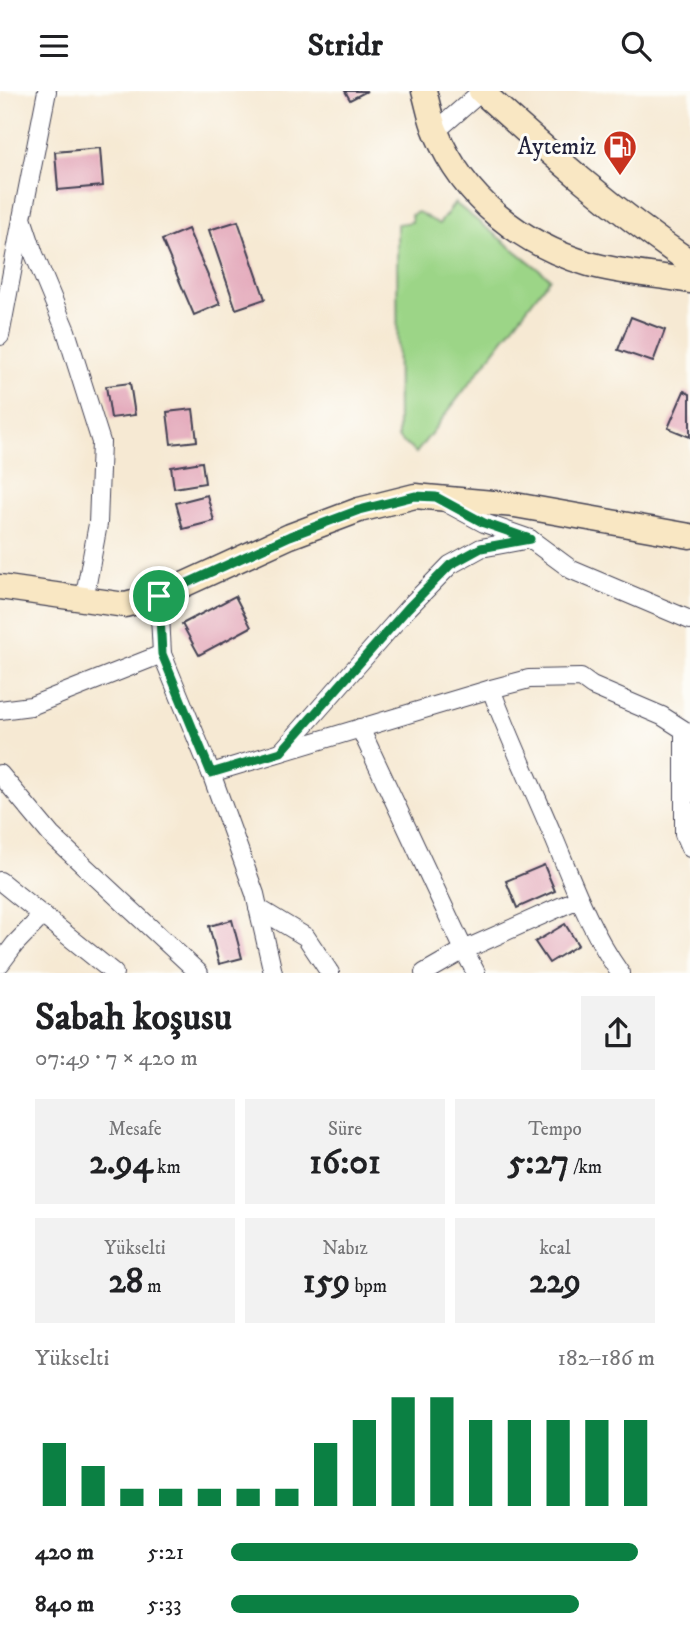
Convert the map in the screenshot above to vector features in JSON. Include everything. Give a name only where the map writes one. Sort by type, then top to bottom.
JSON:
[{"type":"street","points":[[1,328],[47,91]]},
{"type":"street","points":[[424,91],[435,132],[459,174],[498,218],[537,244],[590,264],[690,281]]},
{"type":"street","points":[[435,132],[481,91],[560,163],[690,262]]},
{"type":"street","points":[[22,218],[66,331],[101,442],[98,524],[84,600]]},
{"type":"street","points":[[0,587],[125,605],[159,596],[290,536],[359,510],[415,496],[515,505],[690,535]]},
{"type":"street","points":[[436,497],[484,523],[530,539],[572,570],[690,620]]},
{"type":"street","points":[[281,752],[408,608],[450,565],[481,548],[530,539]]},
{"type":"street","points":[[159,596],[162,654],[211,773],[258,908],[273,973]]},
{"type":"street","points":[[0,711],[31,706],[162,654]]},
{"type":"street","points":[[211,773],[529,679],[581,678],[592,686],[662,716],[684,730],[684,834],[690,848]]},
{"type":"street","points":[[491,689],[511,743],[578,899],[607,955],[620,973]]},
{"type":"street","points":[[360,728],[476,973]]},
{"type":"street","points":[[0,774],[51,835],[199,973]]},
{"type":"street","points":[[0,881],[114,973]]},
{"type":"street","points":[[424,973],[464,950],[578,899]]},
{"type":"street","points":[[258,908],[306,937],[330,973]]},
{"type":"street","points":[[0,964],[43,915]]},
{"type":"green space","points":[[455,203],[550,278],[416,453],[398,438],[397,224],[412,222],[411,215],[418,212],[439,224]]},
{"type":"building","points":[[345,91],[367,91],[350,100]]},
{"type":"building","points":[[100,148],[103,186],[58,190],[55,152]]},
{"type":"building","points":[[238,221],[265,299],[236,309],[209,230]]},
{"type":"building","points":[[188,229],[220,304],[194,315],[162,240]]},
{"type":"building","points":[[631,317],[665,330],[653,362],[618,350]]},
{"type":"building","points":[[130,383],[135,415],[111,418],[106,386]]},
{"type":"building","points":[[684,391],[690,394],[690,437],[668,428]]},
{"type":"building","points":[[193,409],[197,441],[171,444],[167,412]]},
{"type":"building","points":[[202,462],[205,483],[174,488],[171,467]]},
{"type":"building","points":[[207,495],[214,521],[183,529],[176,503]]},
{"type":"building","points":[[235,596],[251,627],[199,655],[182,624]]},
{"type":"building","points":[[544,865],[555,891],[517,908],[506,881]]},
{"type":"building","points":[[232,920],[242,958],[219,964],[209,926]]},
{"type":"building","points":[[565,924],[578,945],[549,963],[535,942]]},
{"type":"place","name":"Aytemiz","points":[[620,177]]},
{"type":"route","points":[[415,496],[436,497],[484,523],[530,539],[481,548],[450,565],[408,608],[281,752],[211,773],[162,654],[159,596],[290,536],[359,510],[415,496]]}]
